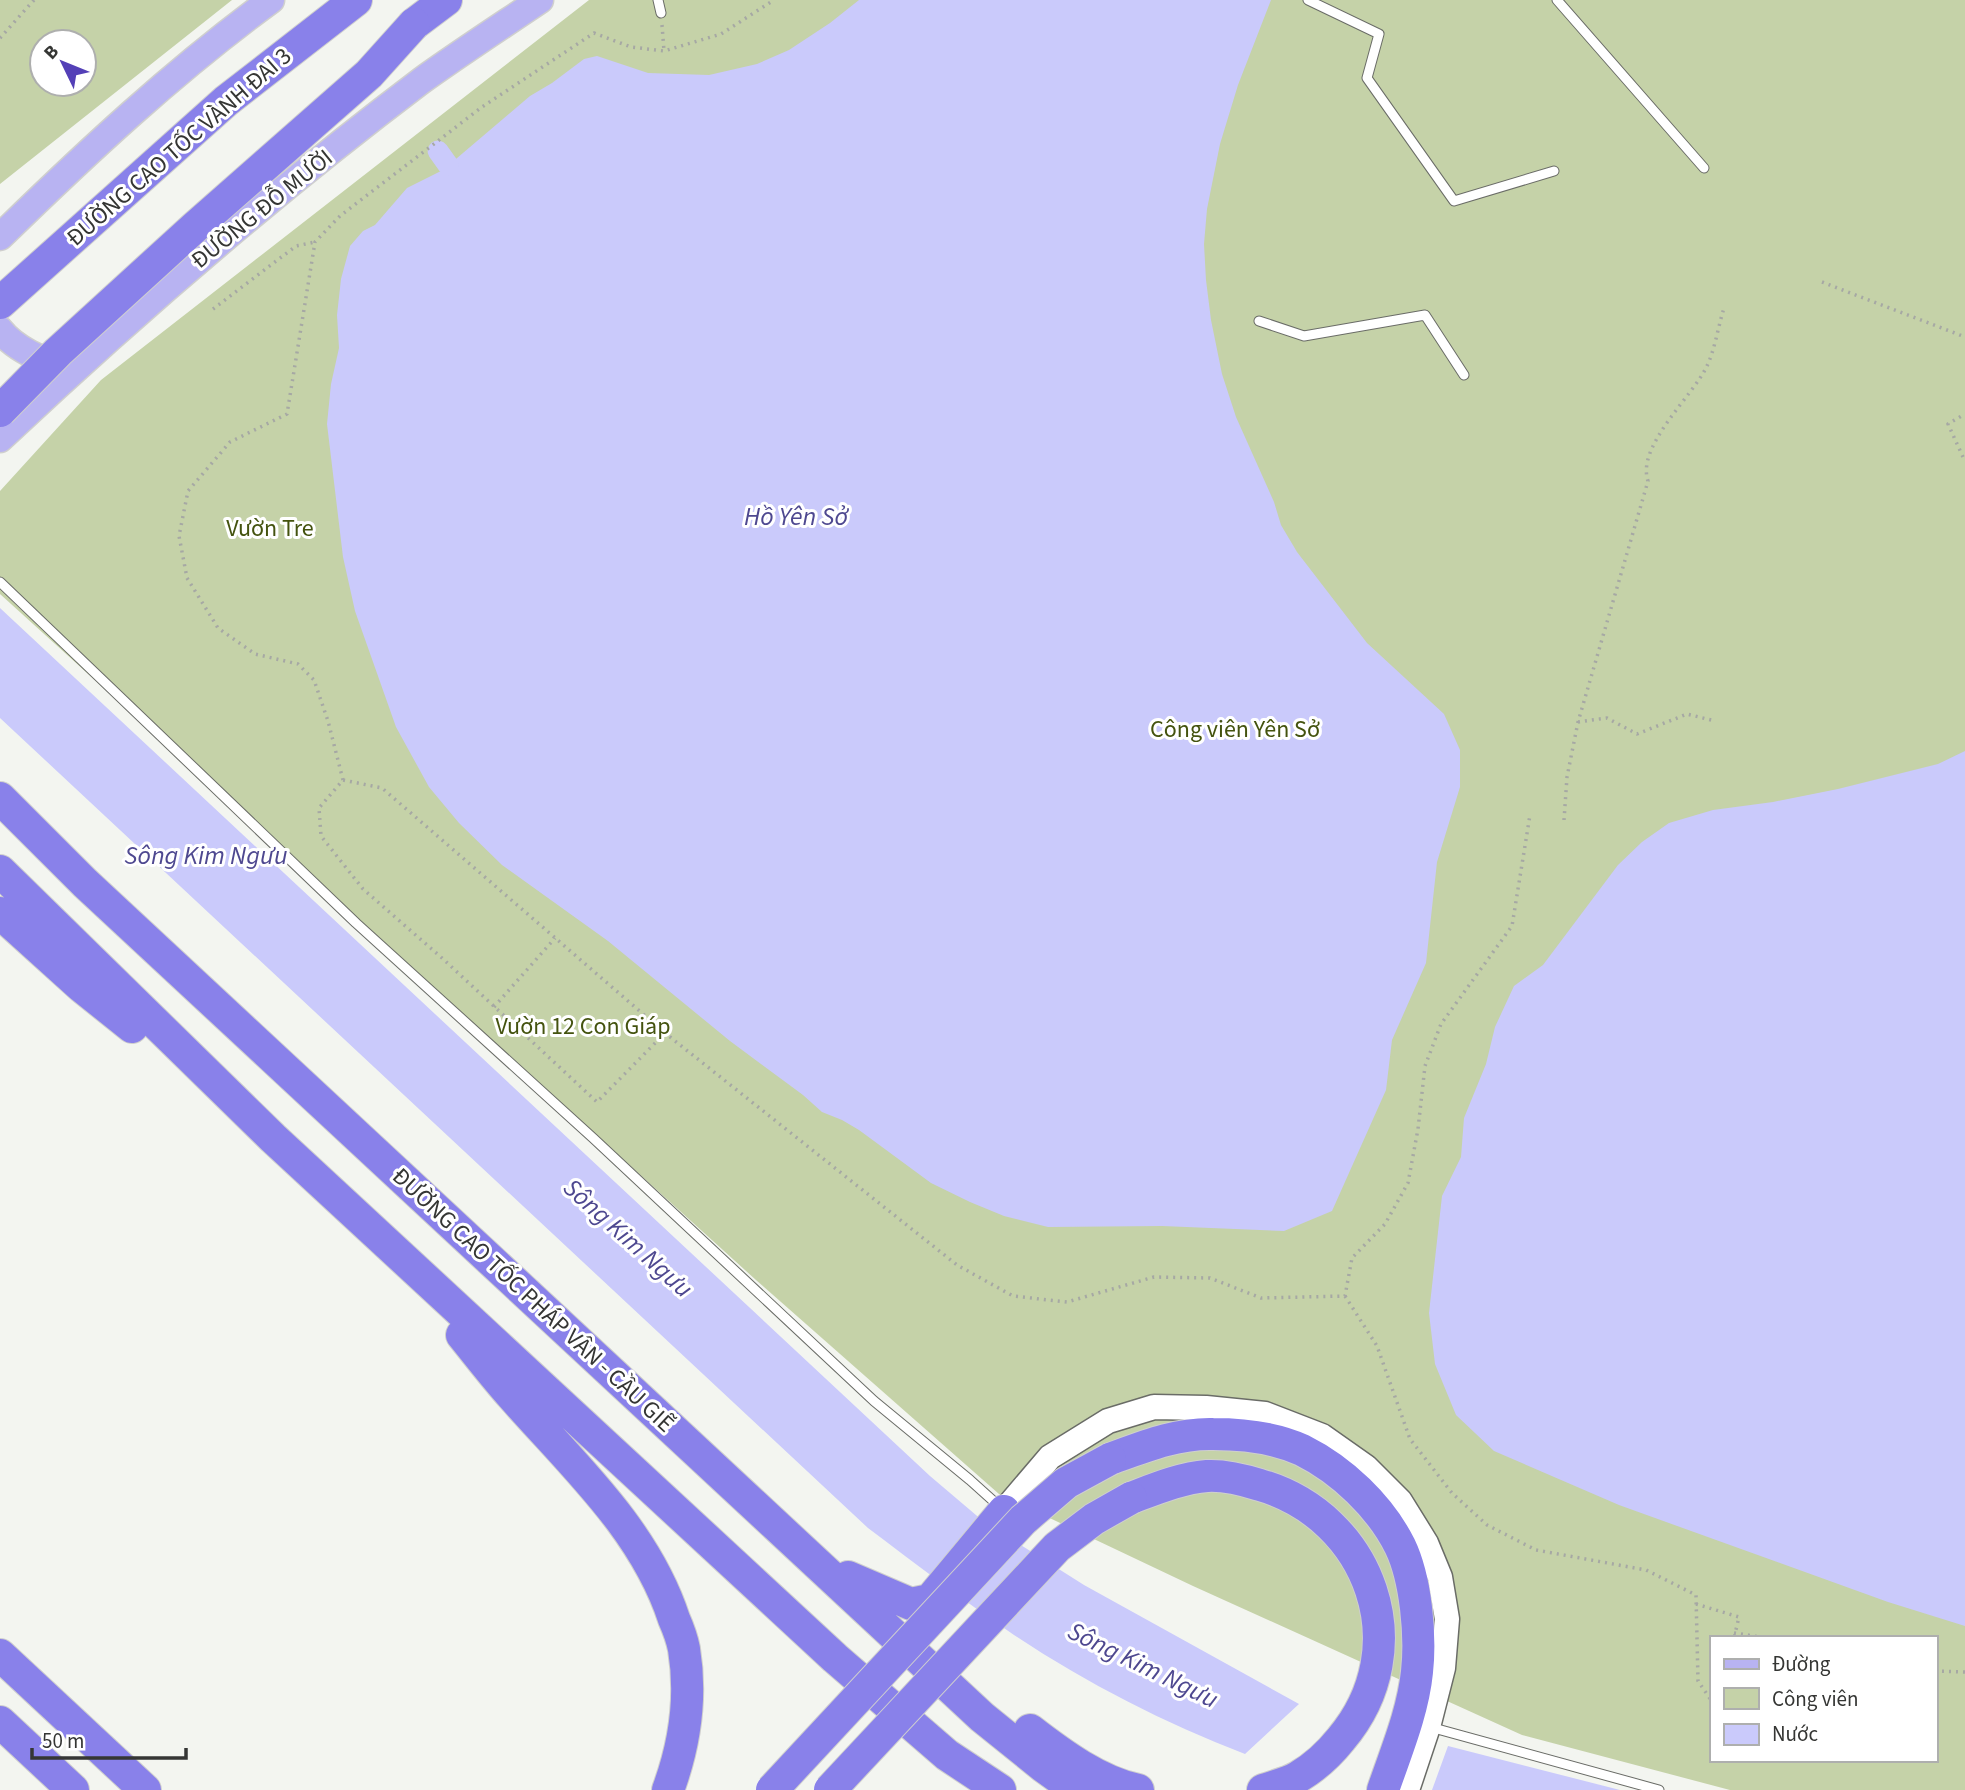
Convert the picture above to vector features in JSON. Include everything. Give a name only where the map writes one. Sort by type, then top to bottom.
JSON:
[{"type":"highway","name":"ĐƯỜNG CAO TỐC VÀNH ĐAI 3","points":[[2,301],[226,101],[356,0]]},
{"type":"highway","points":[[0,380],[42,338],[260,144],[446,0]]},
{"type":"highway","points":[[0,411],[68,343],[369,74],[414,24]]},
{"type":"highway","name":"ĐƯỜNG CAO TỐC PHÁP VÂN - CẦU GIẼ","points":[[0,798],[85,883],[982,1717],[1076,1790]]},
{"type":"highway","points":[[0,871],[273,1139],[835,1658],[947,1755],[1000,1790]]},
{"type":"highway","points":[[0,913],[82,987],[273,1139]]},
{"type":"highway","points":[[383,1240],[512,1396],[585,1476],[650,1562],[670,1606],[684,1647],[688,1692],[686,1728],[678,1764],[668,1790]]},
{"type":"highway","points":[[772,1790],[1023,1520],[1066,1483],[1110,1459],[1162,1440],[1210,1434],[1254,1437],[1301,1450],[1340,1474],[1374,1508],[1400,1546],[1413,1588],[1418,1671],[1409,1710],[1383,1790]]},
{"type":"highway","points":[[830,1790],[1057,1547],[1094,1519],[1131,1498],[1168,1485],[1208,1476],[1242,1480],[1283,1492],[1313,1510],[1342,1538],[1365,1572],[1375,1602],[1379,1636],[1378,1664],[1372,1690],[1353,1725],[1325,1758],[1296,1778],[1263,1790]]},
{"type":"highway","points":[[848,1577],[911,1604],[930,1600],[999,1517]]},
{"type":"highway","points":[[771,1521],[887,1605],[969,1679],[1044,1741],[1093,1772],[1138,1790]]},
{"type":"highway","points":[[0,1655],[145,1790]]},
{"type":"highway","points":[[0,1722],[73,1790]]},
{"type":"main road","points":[[0,237],[118,124],[225,34],[271,0]]},
{"type":"main road","name":"ĐƯỜNG ĐỖ MƯỜI","points":[[0,439],[224,238],[423,80],[540,0]]},
{"type":"main road","points":[[0,330],[22,348],[45,360],[77,368]]},
{"type":"street","points":[[999,1517],[1050,1457],[1108,1420],[1154,1407],[1206,1408],[1265,1414],[1322,1436],[1366,1467],[1400,1502],[1426,1543],[1440,1577],[1447,1619],[1443,1668],[1428,1727],[1407,1790]]},
{"type":"lane","points":[[658,0],[661,13]]},
{"type":"lane","points":[[1308,0],[1379,34],[1367,78],[1454,201],[1554,171]]},
{"type":"lane","points":[[1557,0],[1704,168]]},
{"type":"lane","points":[[1259,321],[1304,336],[1425,315],[1464,375]]},
{"type":"lane","points":[[0,582],[356,923],[593,1138],[865,1393],[970,1480],[999,1517]]},
{"type":"lane","points":[[1428,1727],[1659,1790]]},
{"type":"path","points":[[0,38],[34,0]]},
{"type":"path","points":[[343,780],[314,680],[298,664],[255,654],[218,628],[187,578],[179,536],[188,491],[230,442],[287,414],[316,242],[340,216],[482,107],[594,33],[631,47],[664,51],[722,34],[774,0]]},
{"type":"path","points":[[661,13],[664,51]]},
{"type":"path","points":[[213,309],[296,246],[316,242]]},
{"type":"path","points":[[1822,282],[1965,337]]},
{"type":"path","points":[[1564,820],[1567,777],[1578,722],[1648,481],[1645,472],[1658,434],[1706,367],[1724,308]]},
{"type":"path","points":[[1963,457],[1948,424],[1965,414]]},
{"type":"path","points":[[1578,722],[1607,718],[1637,734],[1687,714],[1715,721]]},
{"type":"path","points":[[343,780],[382,788],[665,1033],[957,1265],[1013,1296],[1067,1302],[1154,1277],[1210,1278],[1261,1298],[1345,1296]]},
{"type":"path","points":[[343,780],[319,807],[321,836],[363,889],[597,1102],[665,1033]]},
{"type":"path","points":[[1530,815],[1512,926],[1441,1024],[1425,1066],[1418,1129],[1408,1183],[1385,1224],[1352,1258],[1345,1296],[1377,1346],[1410,1439],[1452,1493],[1487,1525],[1536,1550],[1646,1570],[1696,1595],[1698,1681],[1710,1699]]},
{"type":"path","points":[[495,1007],[555,938]]},
{"type":"path","points":[[1696,1604],[1739,1617],[1734,1635]]},
{"type":"path","points":[[1937,1671],[1965,1672]]},
{"type":"green space","points":[[0,0],[232,0],[0,184]]},
{"type":"green space","name":"Công viên Yên Sở","points":[[589,0],[1965,0],[1965,1790],[1730,1790],[1522,1735],[1193,1586],[999,1494],[756,1280],[0,594],[0,491],[101,380]]},
{"type":"water","name":"Hồ Yên Sở","points":[[859,0],[1271,0],[1238,85],[1220,144],[1207,209],[1204,244],[1206,280],[1222,374],[1236,417],[1274,502],[1281,525],[1297,552],[1367,643],[1444,714],[1460,750],[1460,787],[1437,862],[1426,963],[1392,1040],[1386,1090],[1332,1211],[1284,1231],[1162,1226],[1048,1227],[1004,1216],[931,1183],[859,1130],[822,1112],[608,941],[502,865],[459,823],[429,787],[396,727],[355,611],[343,557],[327,424],[331,384],[339,348],[337,315],[341,279],[350,246],[363,231],[375,225],[407,188],[443,170],[530,96],[584,59],[597,56],[648,73],[709,75],[757,64],[789,50]]},
{"type":"water","name":"Sông Kim Ngưu","points":[[0,608],[930,1476],[983,1521],[1084,1585],[1299,1704],[1245,1754],[1215,1742],[1126,1701],[1041,1653],[868,1528],[0,718]]},
{"type":"water","points":[[1965,751],[1965,1626],[1888,1602],[1619,1505],[1494,1451],[1456,1415],[1435,1364],[1429,1313],[1442,1196],[1461,1157],[1464,1118],[1486,1064],[1495,1027],[1514,986],[1543,965],[1618,865],[1642,842],[1669,823],[1713,810],[1838,789],[1938,764]]},
{"type":"water","points":[[1448,1746],[1620,1790],[1432,1790]]},
{"type":"waterway","points":[[438,151],[448,165]]},
{"type":"park label","name":"Vườn Tre","points":[[270,528]]},
{"type":"park label","name":"Vườn 12 Con Giáp","points":[[583,1026]]}]
